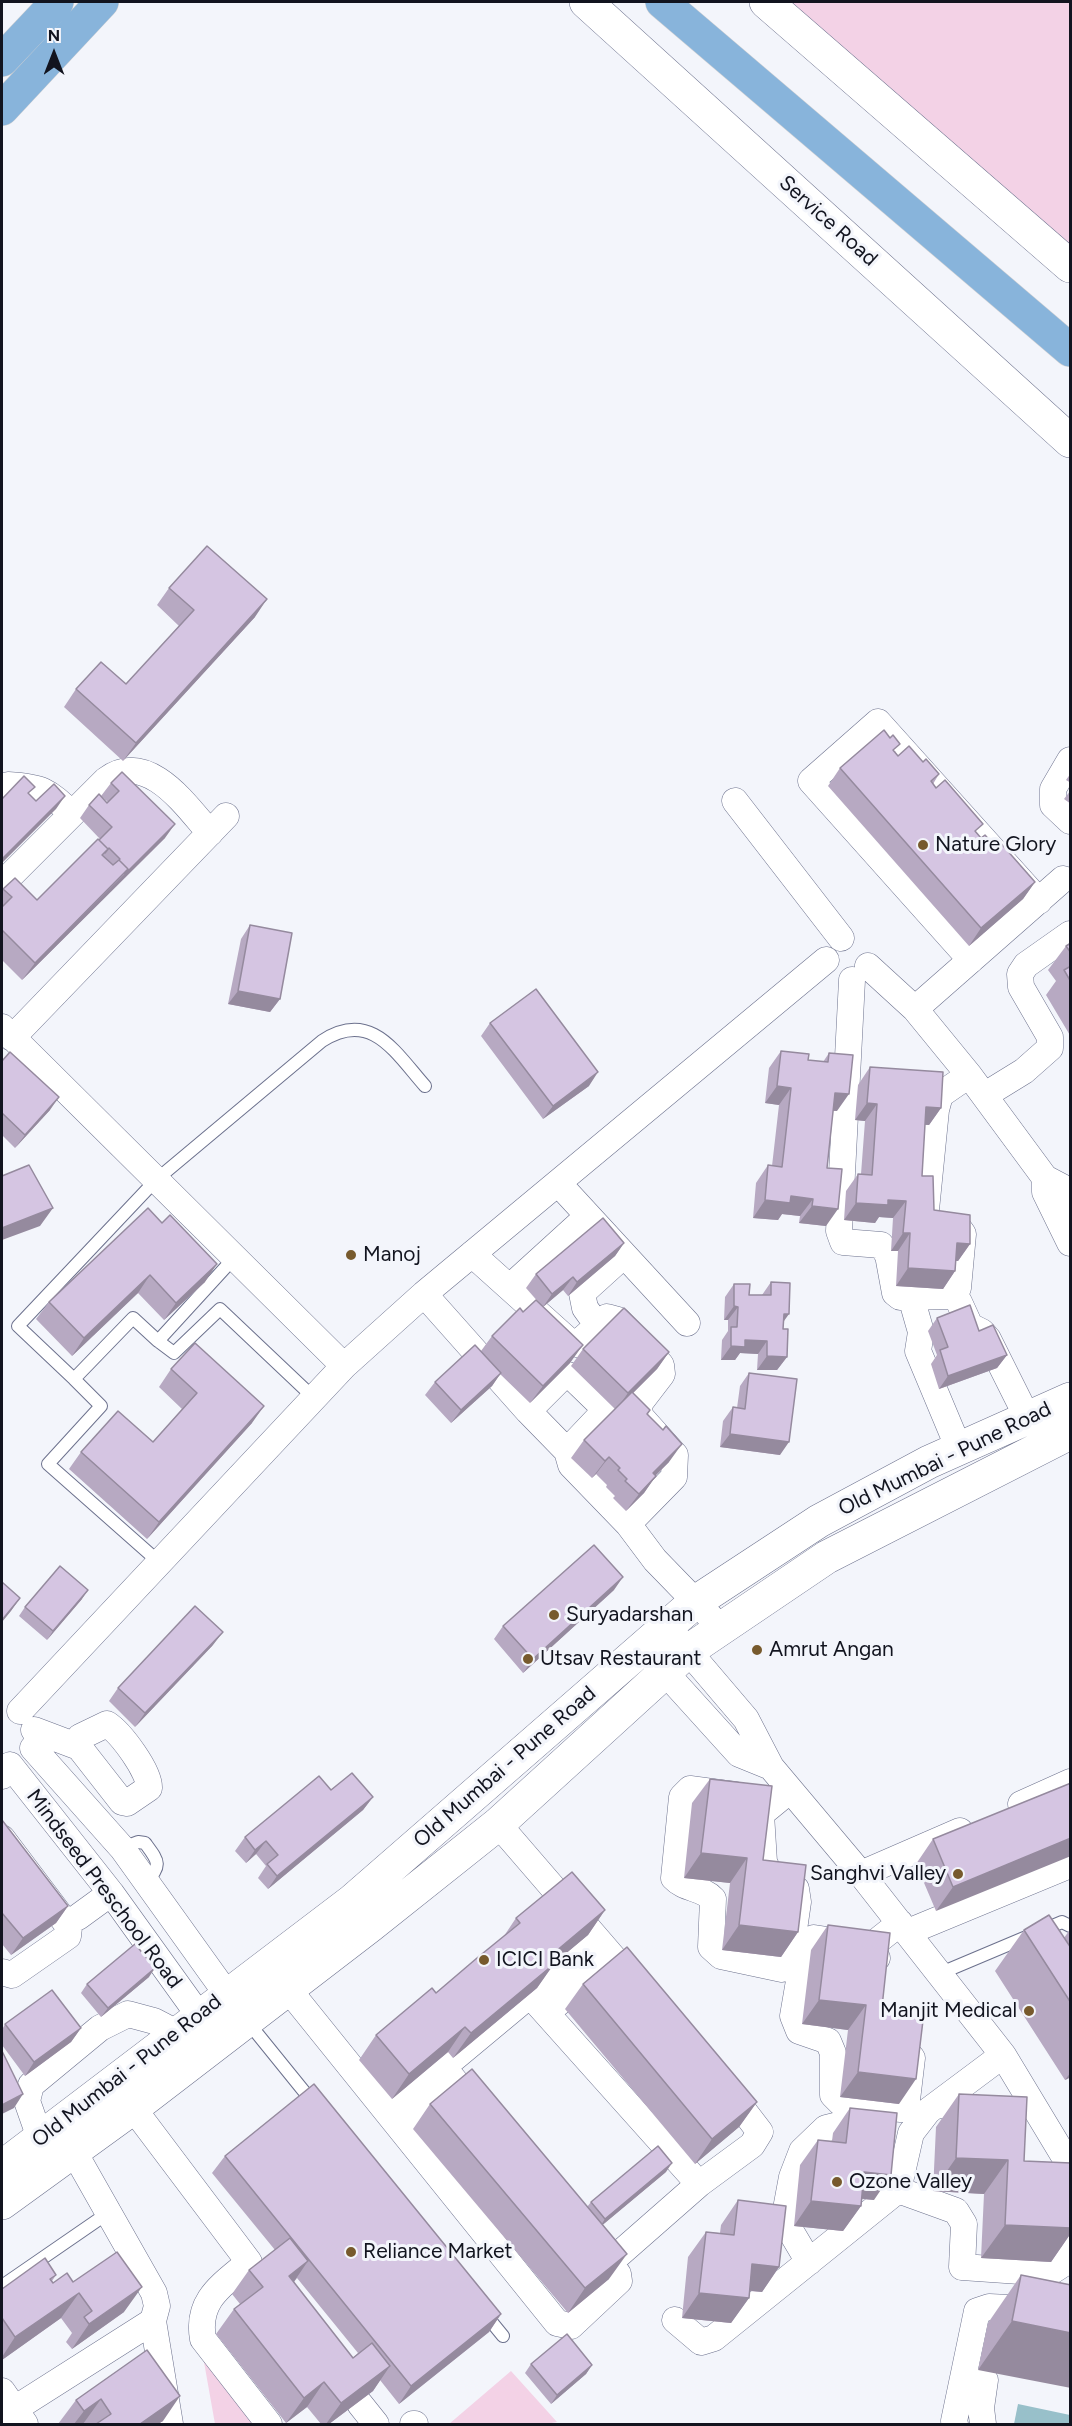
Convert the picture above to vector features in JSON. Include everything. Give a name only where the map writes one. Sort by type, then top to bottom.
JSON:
[{"type":"highway","points":[[2,60],[57,2]]},
{"type":"highway","points":[[2,109],[102,2]]},
{"type":"highway","points":[[662,2],[1071,350]]},
{"type":"main road","name":"Service Road","points":[[586,2],[1071,441]]},
{"type":"main road","points":[[766,2],[1071,266]]},
{"type":"main road","name":"Old Mumbai - Pune Road","points":[[2,2167],[352,1901],[694,1603],[819,1521],[929,1462],[1071,1399]]},
{"type":"main road","name":"Old Mumbai - Pune Road","points":[[2,2203],[133,2108],[370,1926],[498,1824],[676,1661],[721,1628],[827,1557],[1071,1433]]},
{"type":"street","points":[[971,960],[811,781],[878,722],[1039,901]]},
{"type":"street","points":[[1071,760],[1053,789],[1053,805],[1071,821]]},
{"type":"street","points":[[2,884],[116,772],[132,771],[156,777],[218,824],[7,1033],[344,1366]]},
{"type":"street","points":[[2,792],[8,785],[28,786],[50,793],[72,814]]},
{"type":"street","points":[[735,801],[841,938]]},
{"type":"street","points":[[915,1009],[1064,879]]},
{"type":"street","points":[[985,1095],[1024,1071],[1050,1048],[1050,1037],[1021,987],[1020,974],[1026,965],[1071,933]]},
{"type":"street","points":[[4,1769],[26,1759],[22,1724],[160,1563],[344,1366],[424,1294],[826,960],[830,946],[841,938],[848,937],[861,941],[869,953],[860,973],[839,1231],[843,1242],[881,1245],[888,1255],[895,1293],[900,1297],[953,1296],[958,1288],[963,1234],[958,1227],[928,1223],[925,1218],[936,1110],[940,1095],[969,1075]]},
{"type":"street","points":[[826,960],[831,973],[844,981],[860,973]]},
{"type":"street","points":[[860,973],[915,1009],[1062,1188],[1045,1192],[1071,1243]]},
{"type":"street","points":[[558,1183],[687,1323]]},
{"type":"street","points":[[510,1287],[588,1216]]},
{"type":"street","points":[[472,1254],[570,1342],[577,1344],[607,1317],[618,1320],[661,1365],[662,1374],[639,1404],[640,1416],[675,1455],[674,1477],[628,1524]]},
{"type":"street","points":[[598,1326],[585,1308],[582,1293],[624,1255]]},
{"type":"street","points":[[955,1293],[970,1326],[982,1332],[988,1339],[1028,1419]]},
{"type":"street","points":[[424,1294],[528,1411],[567,1451],[571,1465],[628,1524],[655,1560],[694,1603],[721,1628]]},
{"type":"street","points":[[911,1297],[921,1332],[918,1351],[959,1449]]},
{"type":"street","points":[[528,1411],[565,1374],[571,1376],[602,1406],[603,1413],[567,1451]]},
{"type":"street","points":[[666,1626],[676,1661]]},
{"type":"street","points":[[643,1647],[676,1661],[746,1719],[771,1767],[789,1791],[861,1874],[1003,2055],[1071,2166]]},
{"type":"street","points":[[22,1724],[79,1747]]},
{"type":"street","name":"Mindseed Preschool Road","points":[[22,1724],[122,1848],[247,2020]]},
{"type":"street","name":"Mindseed Preschool Road","points":[[4,1769],[114,1898],[188,2024],[219,2042]]},
{"type":"street","points":[[861,1874],[1071,1782]]},
{"type":"street","points":[[690,1789],[738,1795],[752,1804],[761,1814],[764,1863],[771,1877],[796,1889],[798,1902],[789,1964],[782,1969],[721,1956],[716,1952],[711,1947],[713,1899],[708,1894],[680,1885],[674,1878],[682,1797],[690,1789]]},
{"type":"street","points":[[761,1814],[789,1791]]},
{"type":"street","points":[[498,1824],[650,2001]]},
{"type":"street","points":[[2,1838],[69,1927],[68,1936],[12,1975],[2,1972]]},
{"type":"street","points":[[915,2034],[907,2100],[901,2109],[841,2103],[833,2095],[833,2053],[828,2041],[799,2031],[793,2016],[805,1946],[814,1938],[871,1946],[904,1928],[1071,1865]]},
{"type":"street","points":[[82,1922],[114,1898]]},
{"type":"street","points":[[871,1946],[878,1960],[880,1983]]},
{"type":"street","points":[[395,2121],[605,1949]]},
{"type":"street","points":[[261,1969],[288,1989],[557,2323],[571,2326],[619,2281],[618,2274],[579,2227]]},
{"type":"street","points":[[538,2004],[699,2184]]},
{"type":"street","points":[[40,2138],[27,2101],[31,2085],[100,2028],[128,2014],[154,2021],[188,2024]]},
{"type":"street","points":[[675,2320],[701,2342],[714,2338],[809,2262],[898,2190],[911,2133],[928,2111],[1003,2055]]},
{"type":"street","points":[[609,2263],[699,2184],[752,2145],[760,2132],[710,2069]]},
{"type":"street","points":[[451,2077],[496,2130]]},
{"type":"street","points":[[939,2104],[1009,2121]]},
{"type":"street","points":[[133,2108],[252,2266],[210,2296],[200,2326],[203,2339],[269,2424]]},
{"type":"street","points":[[809,2262],[784,2220],[792,2176],[802,2151],[826,2128],[842,2124],[911,2133]]},
{"type":"street","points":[[74,2152],[154,2293],[157,2306],[153,2321],[170,2424]]},
{"type":"street","points":[[898,2190],[956,2211],[964,2224],[962,2267],[1049,2273],[1063,2264],[1067,2230],[1064,2198],[1053,2189]]},
{"type":"street","points":[[955,2424],[977,2311],[989,2307],[1071,2312]]},
{"type":"street","points":[[11,2410],[153,2321]]},
{"type":"street","points":[[983,2424],[981,2408],[985,2380]]},
{"type":"street","points":[[360,2404],[376,2424]]},
{"type":"lane","points":[[160,1563],[48,1464],[101,1406],[18,1326],[156,1180],[337,1032],[355,1028],[372,1032],[386,1042],[425,1086]]},
{"type":"lane","points":[[158,1341],[234,1258]]},
{"type":"lane","points":[[74,1379],[133,1318],[174,1353],[220,1309],[314,1398]]},
{"type":"lane","points":[[940,1973],[1062,1922],[1071,1926]]},
{"type":"lane","points":[[247,2020],[323,2115]]},
{"type":"lane","points":[[2,2286],[108,2213]]},
{"type":"lane","points":[[481,2308],[503,2336]]},
{"type":"shaded area","points":[[791,2],[1070,2],[1070,244],[812,21]]},
{"type":"shaded area","points":[[216,2353],[276,2424],[215,2424],[204,2362]]},
{"type":"shaded area","points":[[511,2371],[557,2422],[449,2424]]},
{"type":"water","points":[[1018,2404],[1070,2415],[1070,2424],[1014,2424]]},
{"type":"building","points":[[207,546],[267,599],[136,743],[76,689],[101,662],[126,684],[194,610],[169,588]]},
{"type":"building","name":"Nature Glory","points":[[884,730],[890,738],[893,735],[900,744],[893,750],[898,756],[909,746],[923,762],[926,759],[939,774],[931,781],[936,788],[945,780],[983,824],[975,831],[981,838],[985,835],[993,844],[998,840],[1035,882],[981,928],[840,768]]},
{"type":"building","points":[[122,772],[175,824],[125,874],[128,869],[109,848],[105,853],[108,849],[99,840],[112,827],[89,805],[99,794],[107,803],[119,791],[111,783]]},
{"type":"building","points":[[24,776],[35,787],[28,793],[36,801],[54,784],[65,796],[2,859],[2,799]]},
{"type":"building","points":[[98,839],[108,849],[102,855],[113,865],[119,860],[128,869],[35,963],[2,930],[2,907],[12,897],[3,889],[15,878],[37,900]]},
{"type":"building","points":[[250,925],[292,933],[280,999],[238,991]]},
{"type":"building","points":[[1071,943],[1071,953],[1066,946]]},
{"type":"building","points":[[1071,966],[1071,982],[1064,970]]},
{"type":"building","points":[[536,989],[598,1072],[553,1106],[490,1023]]},
{"type":"building","points":[[781,1051],[809,1054],[808,1060],[828,1062],[829,1053],[853,1055],[849,1094],[835,1093],[827,1168],[842,1169],[838,1209],[812,1206],[813,1199],[791,1196],[790,1203],[765,1200],[768,1165],[782,1167],[791,1088],[777,1086]]},
{"type":"building","points":[[10,1052],[59,1097],[25,1135],[2,1113],[2,1061]]},
{"type":"building","points":[[870,1067],[943,1072],[941,1108],[926,1107],[922,1176],[933,1176],[934,1210],[970,1215],[970,1244],[957,1243],[955,1271],[908,1268],[910,1233],[903,1233],[906,1201],[888,1200],[888,1205],[856,1203],[858,1174],[872,1175],[877,1104],[867,1103]]},
{"type":"building","points":[[29,1165],[53,1208],[2,1228],[2,1176]]},
{"type":"building","points":[[148,1208],[162,1223],[170,1215],[217,1264],[176,1303],[150,1275],[84,1338],[49,1302]]},
{"type":"building","points":[[603,1218],[624,1243],[577,1282],[573,1277],[552,1294],[536,1274]]},
{"type":"building","points":[[771,1282],[790,1283],[789,1314],[784,1314],[783,1329],[788,1329],[787,1357],[767,1356],[767,1341],[745,1340],[745,1347],[731,1346],[731,1327],[737,1327],[738,1307],[734,1306],[734,1284],[750,1284],[749,1295],[771,1295]]},
{"type":"building","points":[[536,1300],[583,1345],[543,1386],[492,1336],[520,1308],[523,1312]]},
{"type":"building","points":[[970,1305],[979,1331],[993,1325],[1007,1355],[948,1376],[940,1350],[948,1347],[937,1318]]},
{"type":"building","points":[[624,1308],[669,1352],[628,1393],[583,1349]]},
{"type":"building","points":[[195,1343],[264,1406],[159,1522],[81,1452],[118,1411],[153,1442],[197,1393],[171,1369]]},
{"type":"building","points":[[475,1345],[501,1373],[461,1410],[435,1382]]},
{"type":"building","points":[[749,1373],[797,1379],[789,1442],[730,1434],[733,1407],[745,1409]]},
{"type":"building","points":[[632,1392],[650,1410],[647,1414],[663,1430],[666,1426],[682,1444],[653,1473],[656,1476],[639,1494],[625,1481],[627,1479],[618,1470],[620,1468],[609,1457],[605,1461],[584,1440]]},
{"type":"building","name":"Suryadarshan","points":[[594,1545],[623,1577],[533,1659],[503,1626]]},
{"type":"building","points":[[60,1566],[88,1590],[53,1631],[25,1607]]},
{"type":"building","points":[[2,1582],[20,1598],[2,1620]]},
{"type":"building","points":[[195,1606],[223,1632],[145,1713],[118,1688]]},
{"type":"building","points":[[352,1773],[373,1797],[277,1876],[267,1864],[278,1855],[266,1841],[255,1850],[245,1837],[319,1776],[331,1790]]},
{"type":"building","points":[[710,1779],[772,1786],[763,1860],[806,1865],[798,1932],[739,1925],[747,1858],[701,1853]]},
{"type":"building","points":[[1071,1783],[1071,1838],[953,1887],[933,1839]]},
{"type":"building","points":[[2,1820],[68,1906],[23,1938],[2,1913]]},
{"type":"building","points":[[572,1872],[605,1910],[549,1957],[554,1964],[471,2033],[465,2027],[409,2074],[376,2035],[432,1988],[436,1993],[520,1923],[516,1918]]},
{"type":"building","points":[[1049,1915],[1071,1948],[1071,2003],[1024,1930]]},
{"type":"building","points":[[828,1925],[890,1933],[882,2007],[924,2012],[916,2079],[858,2072],[866,2005],[819,2000]]},
{"type":"building","points":[[135,1944],[155,1968],[108,2008],[87,1984]]},
{"type":"building","points":[[627,1947],[757,2102],[712,2139],[583,1984]]},
{"type":"building","points":[[52,1990],[81,2028],[34,2062],[5,2024]]},
{"type":"building","points":[[2,2051],[23,2094],[2,2105]]},
{"type":"building","points":[[472,2069],[627,2254],[585,2288],[430,2104]]},
{"type":"building","name":"Reliance Market","points":[[314,2084],[501,2314],[411,2386],[225,2156]]},
{"type":"building","points":[[959,2094],[1027,2097],[1024,2161],[1071,2163],[1071,2228],[1005,2225],[1008,2160],[956,2158]]},
{"type":"building","points":[[850,2108],[897,2113],[891,2175],[864,2172],[861,2206],[811,2201],[818,2140],[846,2143]]},
{"type":"building","points":[[658,2146],[672,2163],[605,2219],[591,2202]]},
{"type":"building","points":[[738,2200],[786,2206],[779,2267],[752,2264],[749,2298],[699,2293],[706,2232],[734,2235]]},
{"type":"building","points":[[290,2238],[308,2261],[289,2276],[353,2358],[372,2343],[390,2366],[341,2403],[324,2382],[304,2398],[234,2309],[263,2287],[249,2270]]},
{"type":"building","points":[[117,2252],[142,2287],[89,2324],[84,2317],[92,2311],[79,2293],[15,2337],[2,2318],[2,2289],[45,2258],[56,2275],[50,2279],[53,2283],[67,2273],[73,2282]]},
{"type":"building","points":[[1021,2275],[1071,2285],[1071,2333],[1012,2321]]},
{"type":"building","points":[[567,2334],[592,2365],[557,2395],[531,2364]]},
{"type":"building","points":[[147,2350],[180,2396],[140,2424],[96,2424],[111,2414],[101,2399],[84,2411],[76,2400]]},
{"type":"place","name":"Nature Glory","points":[[923,845]]},
{"type":"place","name":"Manoj","points":[[351,1255]]},
{"type":"place","name":"Suryadarshan","points":[[554,1615]]},
{"type":"place","name":"Amrut Angan","points":[[757,1650]]},
{"type":"place","name":"Utsav Restaurant","points":[[528,1659]]},
{"type":"place","name":"Sanghvi Valley","points":[[958,1874]]},
{"type":"place","name":"ICICI Bank","points":[[484,1960]]},
{"type":"place","name":"Manjit Medical","points":[[1029,2011]]},
{"type":"place","name":"Ozone Valley","points":[[837,2182]]},
{"type":"place","name":"Reliance Market","points":[[351,2252]]}]
